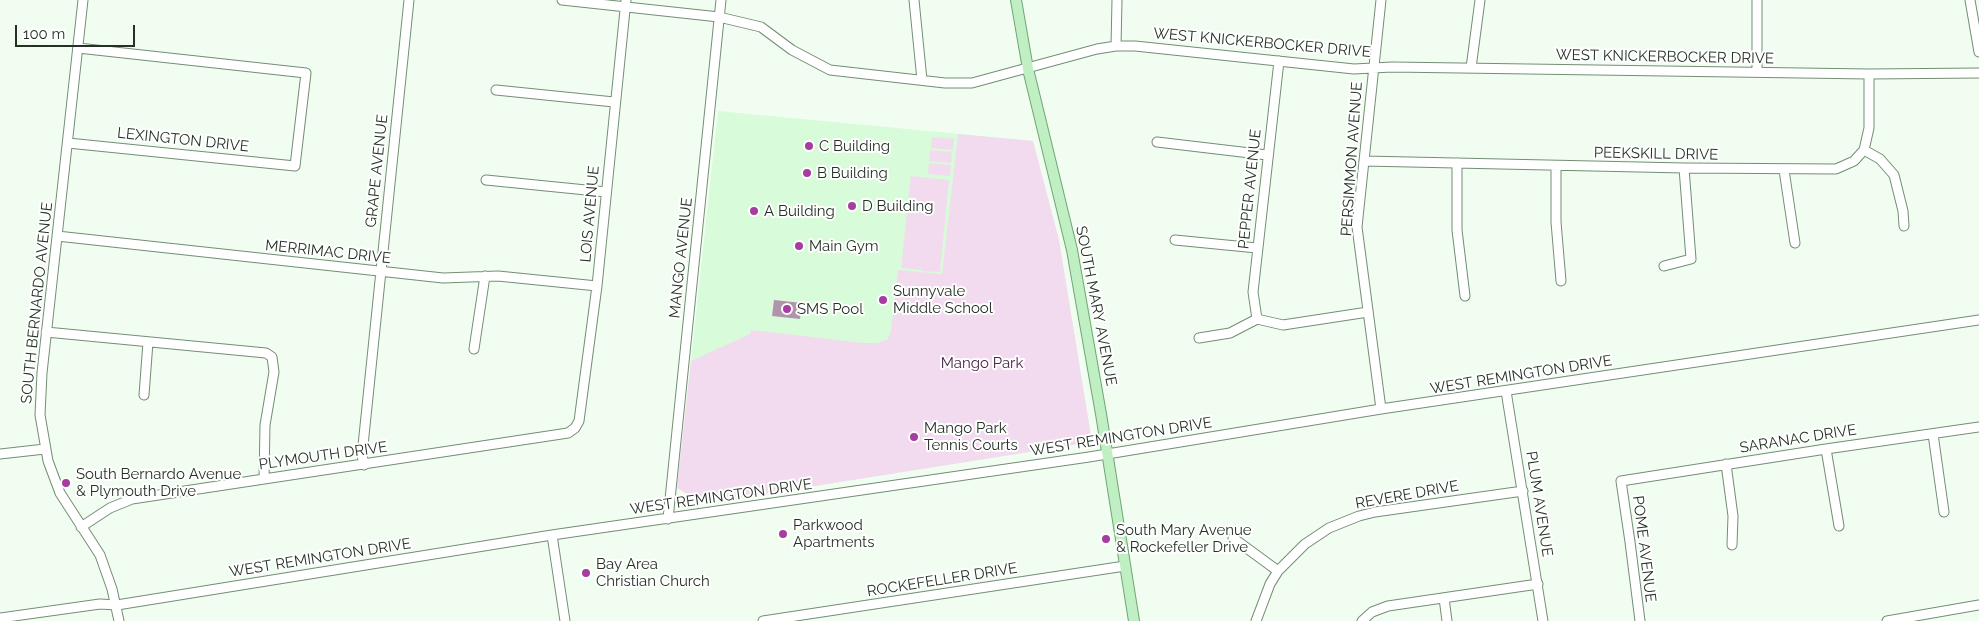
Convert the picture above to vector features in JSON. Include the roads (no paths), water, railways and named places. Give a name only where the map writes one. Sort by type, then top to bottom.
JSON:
[{"type":"main road","name":"SOUTH MARY AVENUE","points":[[1016,0],[1028,69],[1072,250],[1134,621]]},
{"type":"street","name":"SOUTH BERNARDO AVENUE","points":[[83,0],[40,394],[42,434],[45,449],[60,493],[100,554],[117,605],[119,621]]},
{"type":"street","name":"GRAPE AVENUE","points":[[364,465],[362,454],[409,0]]},
{"type":"street","name":"WEST KNICKERBOCKER DRIVE","points":[[562,0],[626,3],[719,16],[761,27],[792,50],[830,70],[945,83],[972,83],[1028,69],[1097,48],[1116,46],[1135,46],[1354,69],[1471,68],[1869,74],[1979,72]]},
{"type":"street","name":"MANGO AVENUE","points":[[668,519],[721,0]]},
{"type":"street","points":[[914,0],[922,80]]},
{"type":"street","points":[[1116,46],[1117,0]]},
{"type":"street","name":"PERSIMMON AVENUE","points":[[1381,0],[1357,228],[1381,410]]},
{"type":"street","points":[[1471,68],[1480,0]]},
{"type":"street","points":[[1757,0],[1757,72]]},
{"type":"street","points":[[1970,0],[1979,52]]},
{"type":"street","name":"LOIS AVENUE","points":[[575,428],[579,421],[597,286],[614,102],[626,3]]},
{"type":"street","name":"LEXINGTON DRIVE","points":[[68,143],[295,166],[306,73],[78,48]]},
{"type":"street","name":"PEPPER AVENUE","points":[[1257,319],[1252,292],[1279,61]]},
{"type":"street","points":[[1869,74],[1869,128],[1864,150],[1880,160],[1894,175],[1903,211],[1904,226]]},
{"type":"street","points":[[496,90],[614,102]]},
{"type":"street","points":[[1156,142],[1267,155]]},
{"type":"street","name":"PEEKSKILL DRIVE","points":[[1364,161],[1784,170],[1836,169],[1854,161],[1864,150]]},
{"type":"street","points":[[1457,164],[1457,230],[1466,296]]},
{"type":"street","points":[[1556,166],[1556,222],[1561,281]]},
{"type":"street","points":[[1664,266],[1692,259],[1684,168]]},
{"type":"street","points":[[1784,170],[1795,243]]},
{"type":"street","points":[[486,180],[606,192]]},
{"type":"street","name":"MERRIMAC DRIVE","points":[[57,236],[442,278],[485,276],[597,286]]},
{"type":"street","points":[[1175,240],[1257,248]]},
{"type":"street","points":[[474,348],[485,276]]},
{"type":"street","points":[[1199,338],[1230,333],[1257,319],[1283,325],[1368,312]]},
{"type":"street","name":"WEST REMINGTON DRIVE","points":[[0,618],[100,604],[117,605],[552,535],[1107,454],[1381,410],[1979,320]]},
{"type":"street","points":[[46,332],[257,354],[266,353],[272,357],[274,372],[265,425],[264,479]]},
{"type":"street","points":[[144,395],[148,342]]},
{"type":"street","name":"PLUM AVENUE","points":[[1506,391],[1543,621]]},
{"type":"street","name":"SARANAC DRIVE","points":[[1621,481],[1826,448],[1979,427]]},
{"type":"street","name":"PLYMOUTH DRIVE","points":[[81,527],[110,508],[132,500],[568,433],[575,428]]},
{"type":"street","points":[[1933,434],[1944,512]]},
{"type":"street","points":[[1826,448],[1839,526]]},
{"type":"street","points":[[0,454],[45,449]]},
{"type":"street","points":[[1726,464],[1733,516],[1732,545]]},
{"type":"street","name":"POME AVENUE","points":[[1621,481],[1640,621]]},
{"type":"street","name":"REVERE DRIVE","points":[[1256,621],[1270,584],[1278,571],[1296,551],[1315,536],[1359,516],[1522,491]]},
{"type":"street","points":[[552,535],[565,621]]},
{"type":"street","points":[[1233,538],[1278,571]]},
{"type":"street","name":"ROCKEFELLER DRIVE","points":[[763,621],[1125,566]]},
{"type":"street","points":[[1362,621],[1372,612],[1388,606],[1538,584]]},
{"type":"street","points":[[1444,598],[1448,621]]},
{"type":"street","points":[[1887,621],[1936,617],[1979,605]]},
{"type":"place","name":"C Building","points":[[809,146]]},
{"type":"place","name":"B Building","points":[[807,173]]},
{"type":"place","name":"D Building","points":[[852,206]]},
{"type":"place","name":"A Building","points":[[754,211]]},
{"type":"place","name":"Main Gym","points":[[799,246]]},
{"type":"place","name":"Sunnyvale Middle School","points":[[883,300]]},
{"type":"place","name":"SMS Pool","points":[[787,309]]},
{"type":"place","name":"Mango Park Tennis Courts","points":[[914,437]]},
{"type":"place","name":"South Bernardo Avenue & Plymouth Drive","points":[[66,483]]},
{"type":"place","name":"Parkwood Apartments","points":[[783,534]]},
{"type":"place","name":"South Mary Avenue & Rockefeller Drive","points":[[1106,539]]},
{"type":"place","name":"Bay Area Christian Church","points":[[586,573]]},
{"type":"park label","name":"Mango Park","points":[[982,363]]}]
